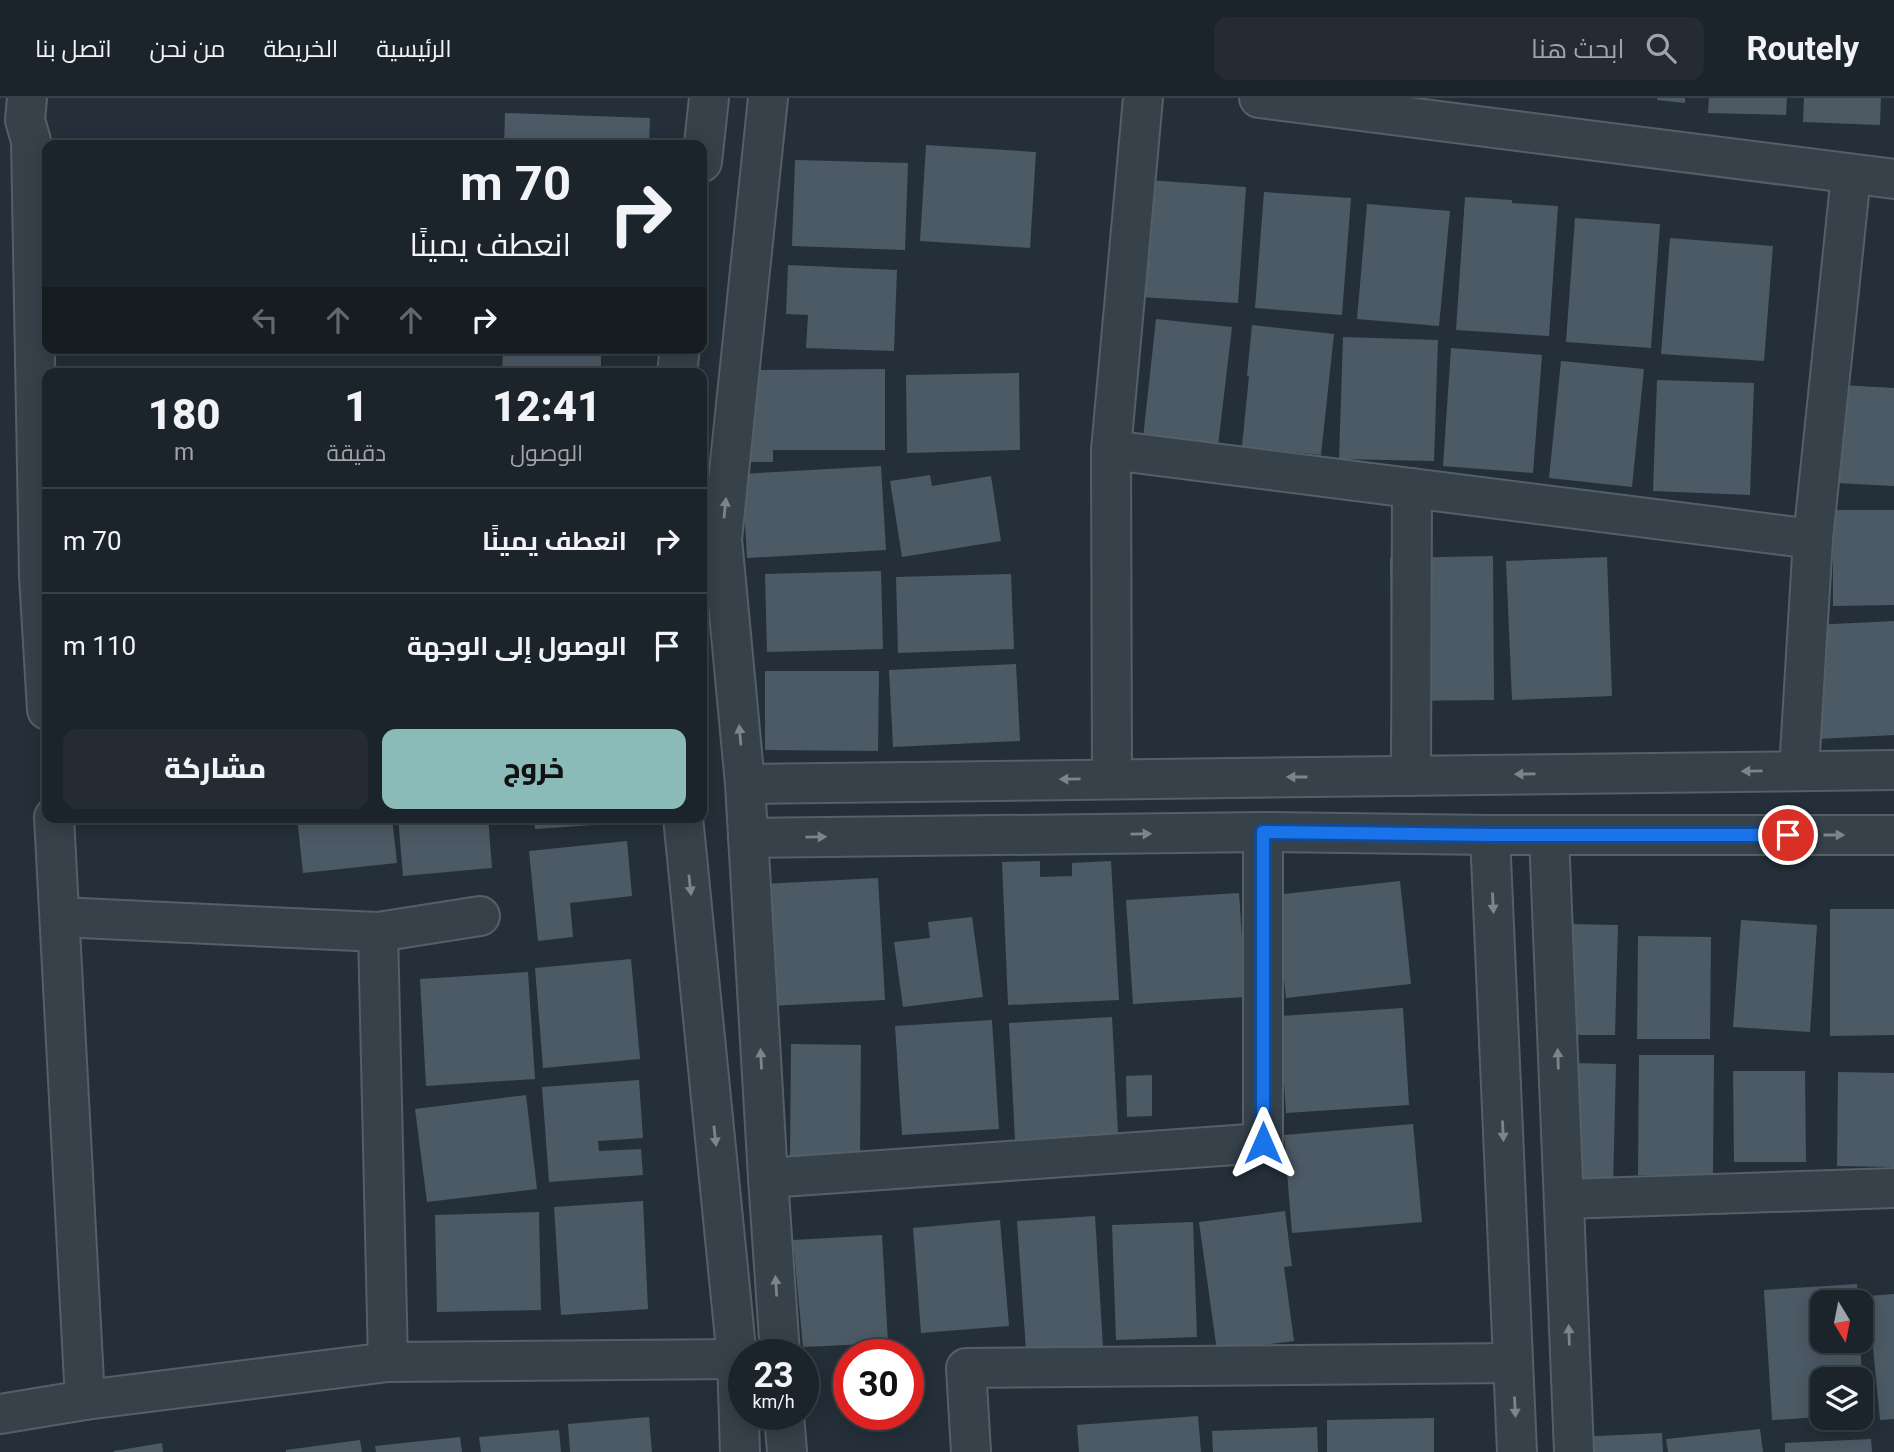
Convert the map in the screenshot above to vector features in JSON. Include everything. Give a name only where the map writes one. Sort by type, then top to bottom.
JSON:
[{"type":"street","points":[[27,98],[25,120],[31,141],[42,539]]},
{"type":"street","points":[[704,140],[709,98]]},
{"type":"street","points":[[768,98],[722,539],[745,784],[779,1339]]},
{"type":"street","points":[[1112,778],[1111,450],[1143,98]]},
{"type":"street","points":[[1259,98],[1894,179]]},
{"type":"street","points":[[1799,770],[1813,539],[1851,174]]},
{"type":"street","points":[[1111,450],[1813,539]]},
{"type":"street","points":[[1411,776],[1412,488]]},
{"type":"street","points":[[745,784],[1894,769]]},
{"type":"street","points":[[54,823],[85,1400]]},
{"type":"street","points":[[684,823],[735,1339]]},
{"type":"street","points":[[748,838],[1263,832],[1894,835]]},
{"type":"street","points":[[768,1178],[1263,1143],[1263,832]]},
{"type":"street","points":[[1490,835],[1517,1452]]},
{"type":"street","points":[[1549,835],[1574,1452]]},
{"type":"street","points":[[60,917],[378,932],[480,916]]},
{"type":"street","points":[[378,932],[388,1362]]},
{"type":"street","points":[[1564,1199],[1894,1188]]},
{"type":"street","points":[[0,1414],[85,1400],[388,1362],[728,1359]]},
{"type":"street","points":[[971,1452],[966,1368],[1513,1363]]},
{"type":"street","points":[[739,1430],[740,1452]]},
{"type":"street","points":[[785,1430],[787,1452]]},
{"type":"building","points":[[1685,98],[1685,103],[1657,100]]},
{"type":"building","points":[[1709,98],[1787,98],[1786,115],[1708,113]]},
{"type":"building","points":[[1804,98],[1881,98],[1880,125],[1803,122]]},
{"type":"building","points":[[505,113],[650,118],[649,140],[504,140]]},
{"type":"building","points":[[926,145],[1036,152],[1030,248],[920,241]]},
{"type":"building","points":[[795,160],[908,163],[905,250],[792,246]]},
{"type":"building","points":[[1148,180],[1246,187],[1238,303],[1140,297]]},
{"type":"building","points":[[1264,192],[1351,198],[1342,315],[1255,308]]},
{"type":"building","points":[[1465,197],[1558,206],[1549,336],[1456,330]]},
{"type":"building","points":[[1367,204],[1450,211],[1439,326],[1357,319]]},
{"type":"building","points":[[1575,218],[1660,224],[1651,348],[1566,342]]},
{"type":"building","points":[[1670,238],[1773,246],[1764,361],[1661,354]]},
{"type":"building","points":[[788,265],[897,270],[894,351],[806,348],[808,315],[786,314]]},
{"type":"building","points":[[1156,319],[1232,327],[1218,446],[1143,438]]},
{"type":"building","points":[[1252,325],[1334,334],[1321,455],[1242,446]]},
{"type":"building","points":[[1343,337],[1438,340],[1434,461],[1339,459]]},
{"type":"building","points":[[1451,348],[1542,355],[1533,473],[1443,466]]},
{"type":"building","points":[[503,354],[601,354],[601,368],[502,368]]},
{"type":"building","points":[[1561,361],[1644,369],[1632,487],[1549,478]]},
{"type":"building","points":[[885,369],[885,450],[773,450],[773,462],[747,462],[747,370]]},
{"type":"building","points":[[1019,373],[1020,450],[907,453],[906,375]]},
{"type":"building","points":[[1657,380],[1754,383],[1750,495],[1653,491]]},
{"type":"building","points":[[1840,385],[1894,388],[1894,486],[1835,483]]},
{"type":"building","points":[[881,466],[886,550],[747,558],[742,474]]},
{"type":"building","points":[[930,475],[932,486],[991,476],[1001,541],[902,557],[890,481]]},
{"type":"building","points":[[1833,510],[1894,510],[1894,605],[1833,606]]},
{"type":"building","points":[[1493,556],[1494,700],[1391,701],[1390,558]]},
{"type":"building","points":[[1607,557],[1612,696],[1512,700],[1506,561]]},
{"type":"building","points":[[881,571],[883,649],[767,652],[765,574]]},
{"type":"building","points":[[1011,574],[1014,649],[898,653],[896,577]]},
{"type":"building","points":[[1894,621],[1894,735],[1818,739],[1813,625]]},
{"type":"building","points":[[1016,664],[1020,741],[893,747],[889,670]]},
{"type":"building","points":[[765,671],[879,671],[878,751],[765,750]]},
{"type":"building","points":[[298,823],[393,823],[397,863],[303,873]]},
{"type":"building","points":[[399,823],[488,823],[492,868],[403,876]]},
{"type":"building","points":[[534,823],[622,823],[535,829]]},
{"type":"building","points":[[627,841],[632,896],[570,903],[573,937],[538,941],[529,851]]},
{"type":"building","points":[[1040,861],[1040,877],[1072,876],[1072,863],[1111,861],[1119,1000],[1008,1005],[1002,862]]},
{"type":"building","points":[[878,878],[885,1000],[770,1006],[763,884]]},
{"type":"building","points":[[1400,881],[1411,984],[1286,998],[1275,895]]},
{"type":"building","points":[[1239,893],[1246,997],[1133,1004],[1126,900]]},
{"type":"building","points":[[1830,909],[1894,909],[1894,1035],[1830,1036]]},
{"type":"building","points":[[972,917],[983,997],[903,1007],[894,942],[930,938],[928,922]]},
{"type":"building","points":[[1741,920],[1817,925],[1810,1032],[1733,1027]]},
{"type":"building","points":[[1567,924],[1618,925],[1615,1035],[1565,1035]]},
{"type":"building","points":[[1638,936],[1711,937],[1710,1039],[1637,1039]]},
{"type":"building","points":[[631,959],[640,1059],[543,1068],[535,968]]},
{"type":"building","points":[[528,972],[535,1079],[426,1086],[420,979]]},
{"type":"building","points":[[1403,1008],[1409,1105],[1286,1113],[1280,1016]]},
{"type":"building","points":[[1112,1017],[1118,1134],[1015,1140],[1009,1023]]},
{"type":"building","points":[[992,1020],[999,1129],[902,1135],[895,1026]]},
{"type":"building","points":[[791,1044],[861,1045],[860,1159],[790,1159]]},
{"type":"building","points":[[1639,1055],[1714,1055],[1713,1175],[1638,1175]]},
{"type":"building","points":[[1572,1063],[1616,1064],[1613,1186],[1570,1185]]},
{"type":"building","points":[[1733,1071],[1805,1071],[1806,1162],[1734,1162]]},
{"type":"building","points":[[1838,1072],[1894,1073],[1894,1167],[1837,1166]]},
{"type":"building","points":[[1152,1075],[1152,1116],[1127,1117],[1126,1076]]},
{"type":"building","points":[[639,1080],[643,1138],[598,1141],[599,1151],[641,1149],[643,1175],[549,1182],[542,1087]]},
{"type":"building","points":[[526,1095],[537,1189],[427,1202],[415,1109]]},
{"type":"building","points":[[1413,1124],[1422,1222],[1292,1233],[1284,1135]]},
{"type":"building","points":[[643,1201],[648,1309],[561,1315],[554,1207]]},
{"type":"building","points":[[1285,1211],[1292,1266],[1284,1267],[1294,1341],[1217,1351],[1199,1222]]},
{"type":"building","points":[[539,1212],[541,1310],[437,1312],[435,1215]]},
{"type":"building","points":[[1095,1216],[1103,1346],[1026,1351],[1017,1221]]},
{"type":"building","points":[[1000,1220],[1009,1326],[921,1333],[913,1228]]},
{"type":"building","points":[[1193,1222],[1197,1337],[1116,1340],[1112,1225]]},
{"type":"building","points":[[882,1235],[888,1339],[833,1339],[833,1346],[819,1346],[819,1339],[802,1339],[793,1240]]},
{"type":"building","points":[[1857,1284],[1857,1290],[1810,1290],[1810,1353],[1861,1353],[1861,1367],[1810,1367],[1810,1418],[1772,1420],[1764,1290]]},
{"type":"building","points":[[1894,1294],[1894,1419],[1880,1420],[1873,1348],[1873,1296]]},
{"type":"building","points":[[1198,1416],[1201,1452],[1079,1452],[1077,1425]]},
{"type":"building","points":[[649,1417],[652,1452],[570,1452],[568,1424]]},
{"type":"building","points":[[1434,1418],[1434,1452],[1327,1452],[1327,1420]]},
{"type":"building","points":[[1317,1427],[1318,1452],[1213,1452],[1212,1431]]},
{"type":"building","points":[[1760,1429],[1763,1452],[1668,1452],[1666,1439]]},
{"type":"building","points":[[559,1430],[561,1452],[481,1452],[479,1437]]},
{"type":"building","points":[[1662,1433],[1663,1452],[1576,1452],[1576,1437]]},
{"type":"building","points":[[460,1437],[462,1452],[376,1452],[375,1446]]},
{"type":"building","points":[[1871,1439],[1872,1452],[1785,1452],[1785,1443]]},
{"type":"building","points":[[360,1440],[362,1452],[286,1452],[286,1450]]},
{"type":"building","points":[[162,1443],[163,1452],[114,1452],[114,1451]]},
{"type":"route","points":[[1263,1143],[1263,832],[1788,835]]}]
